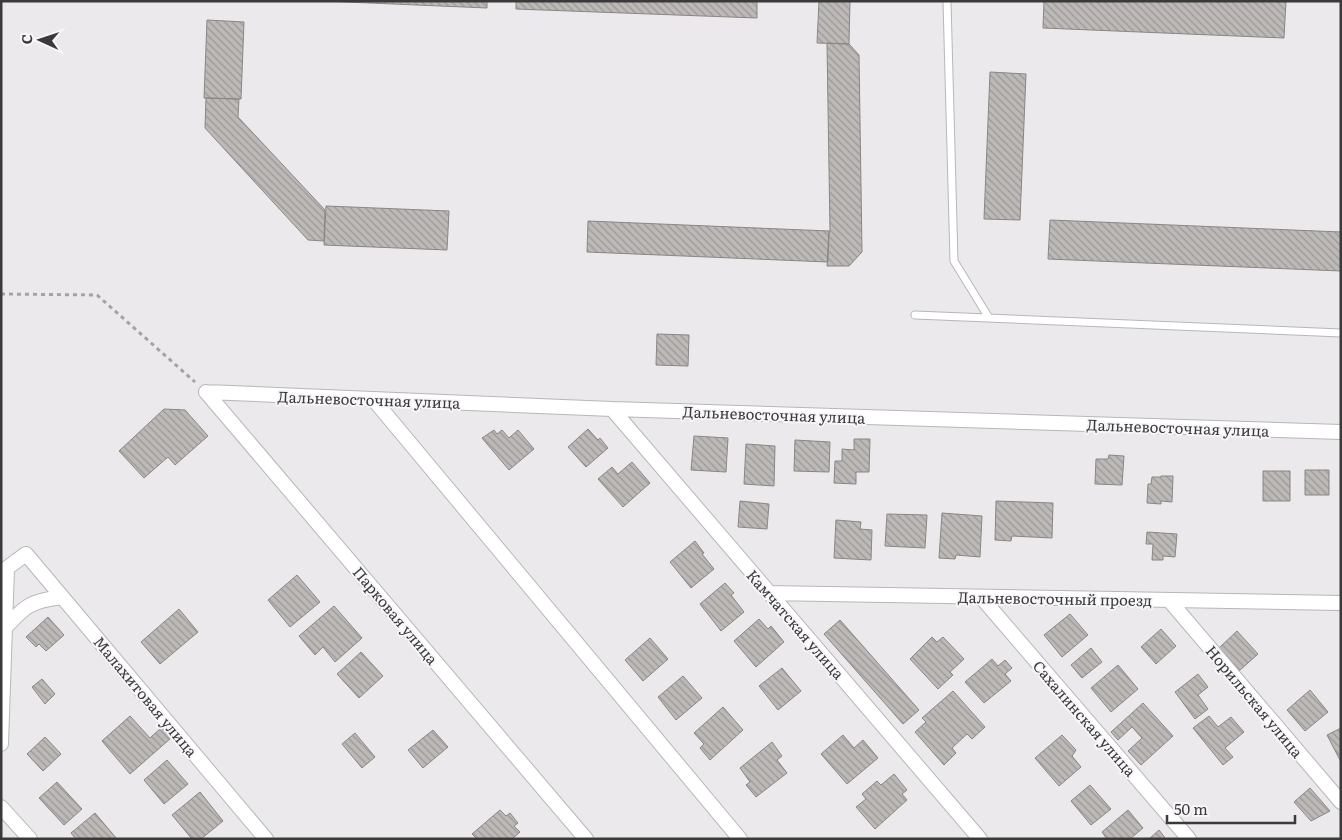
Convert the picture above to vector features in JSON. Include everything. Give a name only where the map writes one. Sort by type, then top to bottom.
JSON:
[{"type":"street","name":"Дальневосточная улица","points":[[206,392],[612,409],[1341,432]]},
{"type":"street","name":"Парковая улица","points":[[206,392],[586,839]]},
{"type":"street","points":[[374,400],[740,839]]},
{"type":"street","name":"Камчатская улица","points":[[612,409],[980,839]]},
{"type":"street","name":"Малахитовая улица","points":[[4,629],[7,568],[26,554],[266,839]]},
{"type":"street","name":"Дальневосточный проезд","points":[[768,592],[1341,603]]},
{"type":"street","points":[[1,744],[4,629],[20,611],[38,600],[62,597]]},
{"type":"street","name":"Сахалинская улица","points":[[981,597],[1189,839]]},
{"type":"street","name":"Норильская улица","points":[[1169,600],[1341,802]]},
{"type":"street","points":[[1,807],[30,839]]},
{"type":"lane","points":[[947,1],[954,261],[989,318]]},
{"type":"lane","points":[[916,315],[1341,332]]},
{"type":"path","points":[[1,294],[97,295],[206,392]]},
{"type":"building","points":[[323,1],[487,1],[487,8]]},
{"type":"building","points":[[516,1],[757,1],[757,18],[516,9]]},
{"type":"building","points":[[819,1],[850,1],[849,44],[817,43]]},
{"type":"building","points":[[1044,1],[1286,1],[1284,38],[1043,28]]},
{"type":"building","points":[[207,20],[244,22],[241,99],[204,98]]},
{"type":"building","points":[[827,43],[849,44],[859,55],[862,252],[849,266],[827,266],[830,231]]},
{"type":"building","points":[[990,72],[1026,74],[1020,220],[984,219]]},
{"type":"building","points":[[206,98],[239,99],[238,117],[325,210],[324,241],[308,240],[205,128]]},
{"type":"building","points":[[326,206],[449,211],[447,250],[324,245]]},
{"type":"building","points":[[1050,220],[1341,232],[1341,271],[1048,259]]},
{"type":"building","points":[[588,221],[829,231],[828,262],[587,252]]},
{"type":"building","points":[[657,334],[689,335],[688,366],[656,365]]},
{"type":"building","points":[[164,409],[185,410],[208,436],[175,465],[168,457],[144,478],[119,451]]},
{"type":"building","points":[[588,429],[598,440],[600,438],[608,448],[586,467],[568,447]]},
{"type":"building","points":[[494,430],[497,434],[502,430],[509,438],[518,430],[534,449],[509,470],[482,438]]},
{"type":"building","points":[[694,436],[728,438],[726,472],[691,470]]},
{"type":"building","points":[[854,439],[870,439],[869,472],[856,472],[856,484],[834,483],[835,461],[842,461],[842,449],[854,450]]},
{"type":"building","points":[[795,440],[830,442],[829,472],[794,471]]},
{"type":"building","points":[[746,444],[775,446],[774,486],[744,484]]},
{"type":"building","points":[[1109,455],[1124,456],[1122,485],[1095,484],[1096,459],[1108,459]]},
{"type":"building","points":[[632,462],[650,483],[623,507],[598,479],[612,467],[618,474]]},
{"type":"building","points":[[1305,470],[1329,470],[1329,495],[1305,495]]},
{"type":"building","points":[[1263,471],[1290,471],[1290,501],[1263,501]]},
{"type":"building","points":[[1173,476],[1172,502],[1161,501],[1161,504],[1147,503],[1148,484],[1151,484],[1152,477]]},
{"type":"building","points":[[740,501],[769,504],[767,529],[738,527]]},
{"type":"building","points":[[996,501],[1053,503],[1052,538],[1012,536],[1011,541],[995,540]]},
{"type":"building","points":[[942,513],[982,516],[980,557],[956,555],[955,559],[939,558]]},
{"type":"building","points":[[887,514],[927,515],[925,548],[885,546]]},
{"type":"building","points":[[836,520],[861,522],[860,529],[872,530],[871,560],[834,558]]},
{"type":"building","points":[[1147,532],[1177,534],[1175,557],[1163,556],[1163,560],[1152,560],[1153,544],[1146,544]]},
{"type":"building","points":[[695,541],[704,553],[702,554],[714,569],[691,588],[670,562]]},
{"type":"building","points":[[297,575],[320,602],[290,627],[268,600]]},
{"type":"building","points":[[725,583],[734,593],[731,595],[744,612],[721,631],[700,604]]},
{"type":"building","points":[[334,606],[362,638],[335,662],[323,647],[315,655],[299,636]]},
{"type":"building","points":[[179,609],[198,632],[160,664],[141,642]]},
{"type":"building","points":[[1070,614],[1088,635],[1062,657],[1044,635]]},
{"type":"building","points":[[48,617],[64,635],[46,651],[39,644],[36,647],[26,637]]},
{"type":"building","points":[[759,619],[768,629],[771,626],[784,642],[756,667],[734,641]]},
{"type":"building","points":[[840,620],[919,710],[903,724],[824,634]]},
{"type":"building","points":[[1161,629],[1176,646],[1156,664],[1141,647]]},
{"type":"building","points":[[1237,631],[1258,654],[1239,671],[1219,648]]},
{"type":"building","points":[[932,637],[937,642],[943,637],[964,659],[950,672],[953,675],[938,689],[910,659]]},
{"type":"building","points":[[650,638],[668,659],[643,681],[625,660]]},
{"type":"building","points":[[1091,648],[1102,662],[1082,678],[1071,665]]},
{"type":"building","points":[[361,652],[383,676],[359,698],[337,674]]},
{"type":"building","points":[[992,659],[998,666],[1005,660],[1012,668],[1005,674],[1011,681],[984,703],[965,682]]},
{"type":"building","points":[[1118,665],[1138,689],[1111,712],[1091,688]]},
{"type":"building","points":[[782,668],[801,691],[778,710],[759,686]]},
{"type":"building","points":[[1198,674],[1208,687],[1198,695],[1208,709],[1195,719],[1175,692]]},
{"type":"building","points":[[683,676],[702,698],[676,720],[658,697]]},
{"type":"building","points":[[42,679],[55,694],[45,704],[32,687]]},
{"type":"building","points":[[1310,690],[1328,712],[1305,731],[1287,710]]},
{"type":"building","points":[[953,691],[985,727],[972,739],[967,734],[952,748],[956,753],[944,765],[915,732],[926,722],[922,718]]},
{"type":"building","points":[[1143,703],[1173,736],[1141,765],[1128,751],[1142,738],[1132,727],[1118,740],[1111,732]]},
{"type":"building","points":[[723,707],[743,730],[710,760],[700,748],[704,744],[694,733]]},
{"type":"building","points":[[130,716],[150,738],[162,727],[171,738],[130,774],[102,741]]},
{"type":"building","points":[[1209,716],[1218,727],[1231,717],[1244,732],[1225,748],[1233,757],[1223,765],[1193,728]]},
{"type":"building","points":[[1341,728],[1341,762],[1327,735]]},
{"type":"building","points":[[433,730],[448,747],[423,768],[408,750]]},
{"type":"building","points":[[355,733],[375,757],[362,768],[342,744]]},
{"type":"building","points":[[843,735],[854,748],[863,740],[878,758],[847,784],[821,754]]},
{"type":"building","points":[[1062,735],[1076,750],[1072,756],[1081,767],[1059,786],[1035,758]]},
{"type":"building","points":[[45,737],[61,754],[43,771],[27,754]]},
{"type":"building","points":[[772,742],[782,756],[777,760],[787,773],[756,797],[746,785],[750,782],[740,768]]},
{"type":"building","points":[[167,760],[188,784],[164,804],[144,780]]},
{"type":"building","points":[[894,774],[907,790],[902,794],[907,800],[875,829],[856,807],[866,799],[862,794],[877,781],[881,785]]},
{"type":"building","points":[[57,782],[82,809],[64,825],[39,798]]},
{"type":"building","points":[[1090,785],[1111,809],[1091,825],[1071,801]]},
{"type":"building","points":[[1310,788],[1330,811],[1311,821],[1294,802]]},
{"type":"building","points":[[200,792],[223,821],[201,839],[192,839],[172,815]]},
{"type":"building","points":[[500,810],[506,816],[510,813],[518,823],[514,826],[520,832],[512,839],[477,839],[472,834]]},
{"type":"building","points":[[1128,810],[1143,828],[1130,839],[1107,839],[1102,832]]},
{"type":"building","points":[[95,813],[117,839],[76,839],[71,833]]},
{"type":"building","points":[[1159,830],[1166,839],[1149,839]]}]
